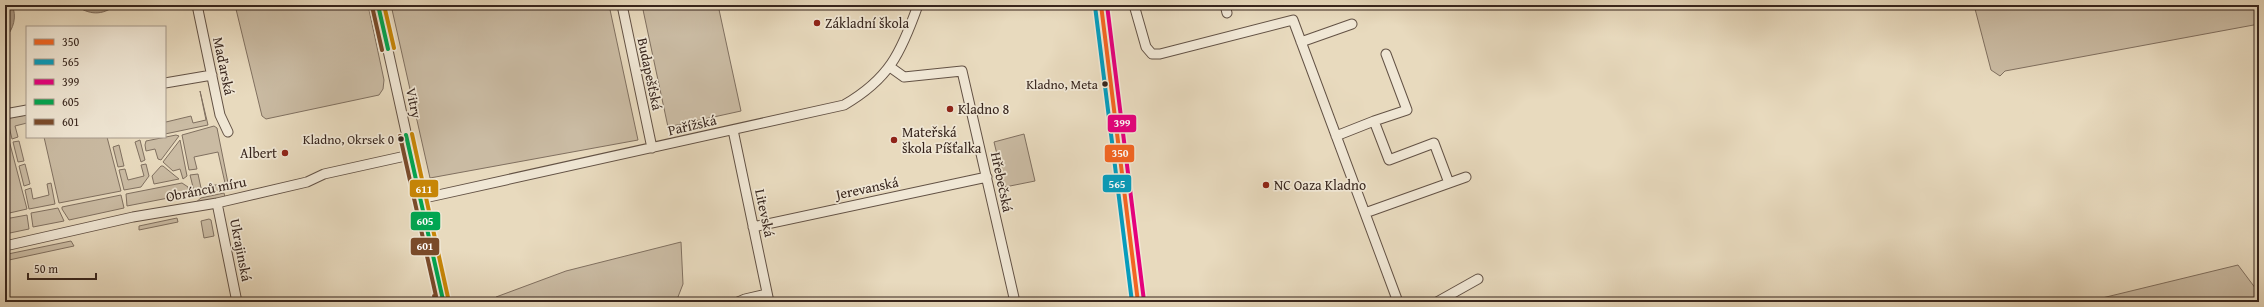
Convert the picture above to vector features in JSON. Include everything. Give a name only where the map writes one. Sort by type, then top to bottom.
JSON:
[{"type":"street","name":"Maďarská","points":[[197,5],[220,115],[228,132]]},
{"type":"street","name":"Vitry","points":[[378,5],[420,199],[439,301]]},
{"type":"street","name":"Budapešťská","points":[[622,5],[652,148]]},
{"type":"street","name":"Pařížská","points":[[420,199],[844,105],[866,92],[890,67],[910,29],[918,5]]},
{"type":"street","points":[[1101,5],[1138,302]]},
{"type":"street","points":[[1134,5],[1146,47],[1152,54],[1160,54],[1293,20],[1398,302]]},
{"type":"street","points":[[1301,42],[1352,24]]},
{"type":"street","points":[[1336,136],[1407,110],[1386,54]]},
{"type":"street","name":"Hřebečská","points":[[890,67],[904,77],[962,71],[1015,302]]},
{"type":"street","points":[[166,83],[212,75]]},
{"type":"street","points":[[5,114],[26,110]]},
{"type":"street","points":[[1374,121],[1389,160],[1434,143],[1449,183]]},
{"type":"street","name":"Litevská","points":[[733,130],[768,298]]},
{"type":"street","name":"Obránců míru","points":[[5,246],[133,217],[217,203],[307,182],[324,174],[410,155]]},
{"type":"street","name":"Jerevanská","points":[[753,227],[987,177]]},
{"type":"street","points":[[1365,214],[1466,177]]},
{"type":"street","name":"Ukrajinská","points":[[217,203],[237,302]]},
{"type":"street","points":[[1437,302],[1478,279]]},
{"type":"street","points":[[738,302],[745,299],[768,298]]},
{"type":"shaded area","points":[[5,5],[12,5],[14,9],[14,22],[11,31],[5,38]]},
{"type":"shaded area","points":[[75,5],[116,5],[106,11],[96,13],[85,11]]},
{"type":"shaded area","points":[[235,5],[368,5],[384,80],[383,89],[379,95],[266,119],[262,116]]},
{"type":"shaded area","points":[[391,5],[609,5],[638,140],[430,178]]},
{"type":"shaded area","points":[[642,5],[718,5],[741,111],[668,127]]},
{"type":"shaded area","points":[[1974,5],[2259,5],[2259,24],[2005,71],[2000,76],[1991,70]]},
{"type":"shaded area","points":[[200,91],[208,125],[166,134],[166,122],[191,116],[193,123],[206,120]]},
{"type":"shaded area","points":[[26,115],[26,123],[15,126],[18,137],[12,139],[7,118]]},
{"type":"shaded area","points":[[5,125],[27,209],[5,214]]},
{"type":"shaded area","points":[[214,126],[217,128],[229,188],[195,195],[190,175],[198,174],[201,188],[225,183],[218,152],[194,157],[197,169],[189,170],[182,135]]},
{"type":"shaded area","points":[[1024,134],[1035,181],[1005,187],[994,142]]},
{"type":"shaded area","points":[[176,135],[179,136],[161,160],[158,159],[155,149],[146,151],[146,141]]},
{"type":"shaded area","points":[[44,138],[107,138],[121,191],[59,203]]},
{"type":"shaded area","points":[[140,140],[145,160],[141,162],[135,142]]},
{"type":"shaded area","points":[[180,140],[187,176],[183,179],[180,169],[173,171],[163,162]]},
{"type":"shaded area","points":[[19,141],[24,161],[18,162],[13,142]]},
{"type":"shaded area","points":[[119,145],[124,166],[118,167],[113,147]]},
{"type":"shaded area","points":[[25,164],[30,184],[24,186],[19,166]]},
{"type":"shaded area","points":[[146,164],[149,176],[141,187],[124,190],[119,170],[125,169],[128,180],[144,176],[141,165]]},
{"type":"shaded area","points":[[161,166],[179,179],[154,184],[152,176]]},
{"type":"shaded area","points":[[51,183],[55,204],[29,209],[25,190],[31,188],[33,199],[49,195],[47,184]]},
{"type":"shaded area","points":[[182,183],[188,187],[189,194],[127,206],[126,194]]},
{"type":"shaded area","points":[[224,193],[225,197],[195,203],[201,198]]},
{"type":"shaded area","points":[[121,195],[124,208],[69,220],[62,209],[62,207]]},
{"type":"shaded area","points":[[58,208],[64,221],[33,227],[31,213]]},
{"type":"shaded area","points":[[27,215],[29,229],[5,234],[5,219]]},
{"type":"shaded area","points":[[177,218],[178,222],[139,230],[139,226]]},
{"type":"shaded area","points":[[211,220],[214,236],[204,238],[201,221]]},
{"type":"shaded area","points":[[71,241],[74,246],[9,260],[8,254]]},
{"type":"shaded area","points":[[681,242],[683,284],[676,302],[496,302],[496,297],[566,271]]},
{"type":"shaded area","points":[[2238,265],[2259,293],[2259,302],[2099,302],[2098,299]]},
{"type":"transit line","name":"605","points":[[378,5],[388,49]]},
{"type":"transit line","name":"611","points":[[384,5],[394,48]]},
{"type":"transit line","name":"350","points":[[1101,5],[1138,302]]},
{"type":"transit line","name":"399","points":[[1107,5],[1144,301]]},
{"type":"transit line","name":"601","points":[[372,6],[382,50]]},
{"type":"transit line","name":"565","points":[[1095,6],[1132,302]]},
{"type":"transit line","name":"611","points":[[412,134],[449,302]]},
{"type":"transit line","name":"605","points":[[406,135],[443,300],[436,302]]},
{"type":"transit line","name":"601","points":[[400,136],[436,296],[434,296]]},
{"type":"place","name":"Základní škola","points":[[817,23]]},
{"type":"place","name":"Kladno, Meta","points":[[1105,84]]},
{"type":"place","name":"Kladno 8","points":[[950,109]]},
{"type":"place","name":"Kladno, Okrsek 0","points":[[401,139]]},
{"type":"place","name":"Mateřská škola Píšťalka","points":[[894,140]]},
{"type":"place","name":"Albert","points":[[285,153]]},
{"type":"place","name":"NC Oaza Kladno","points":[[1266,185]]}]
